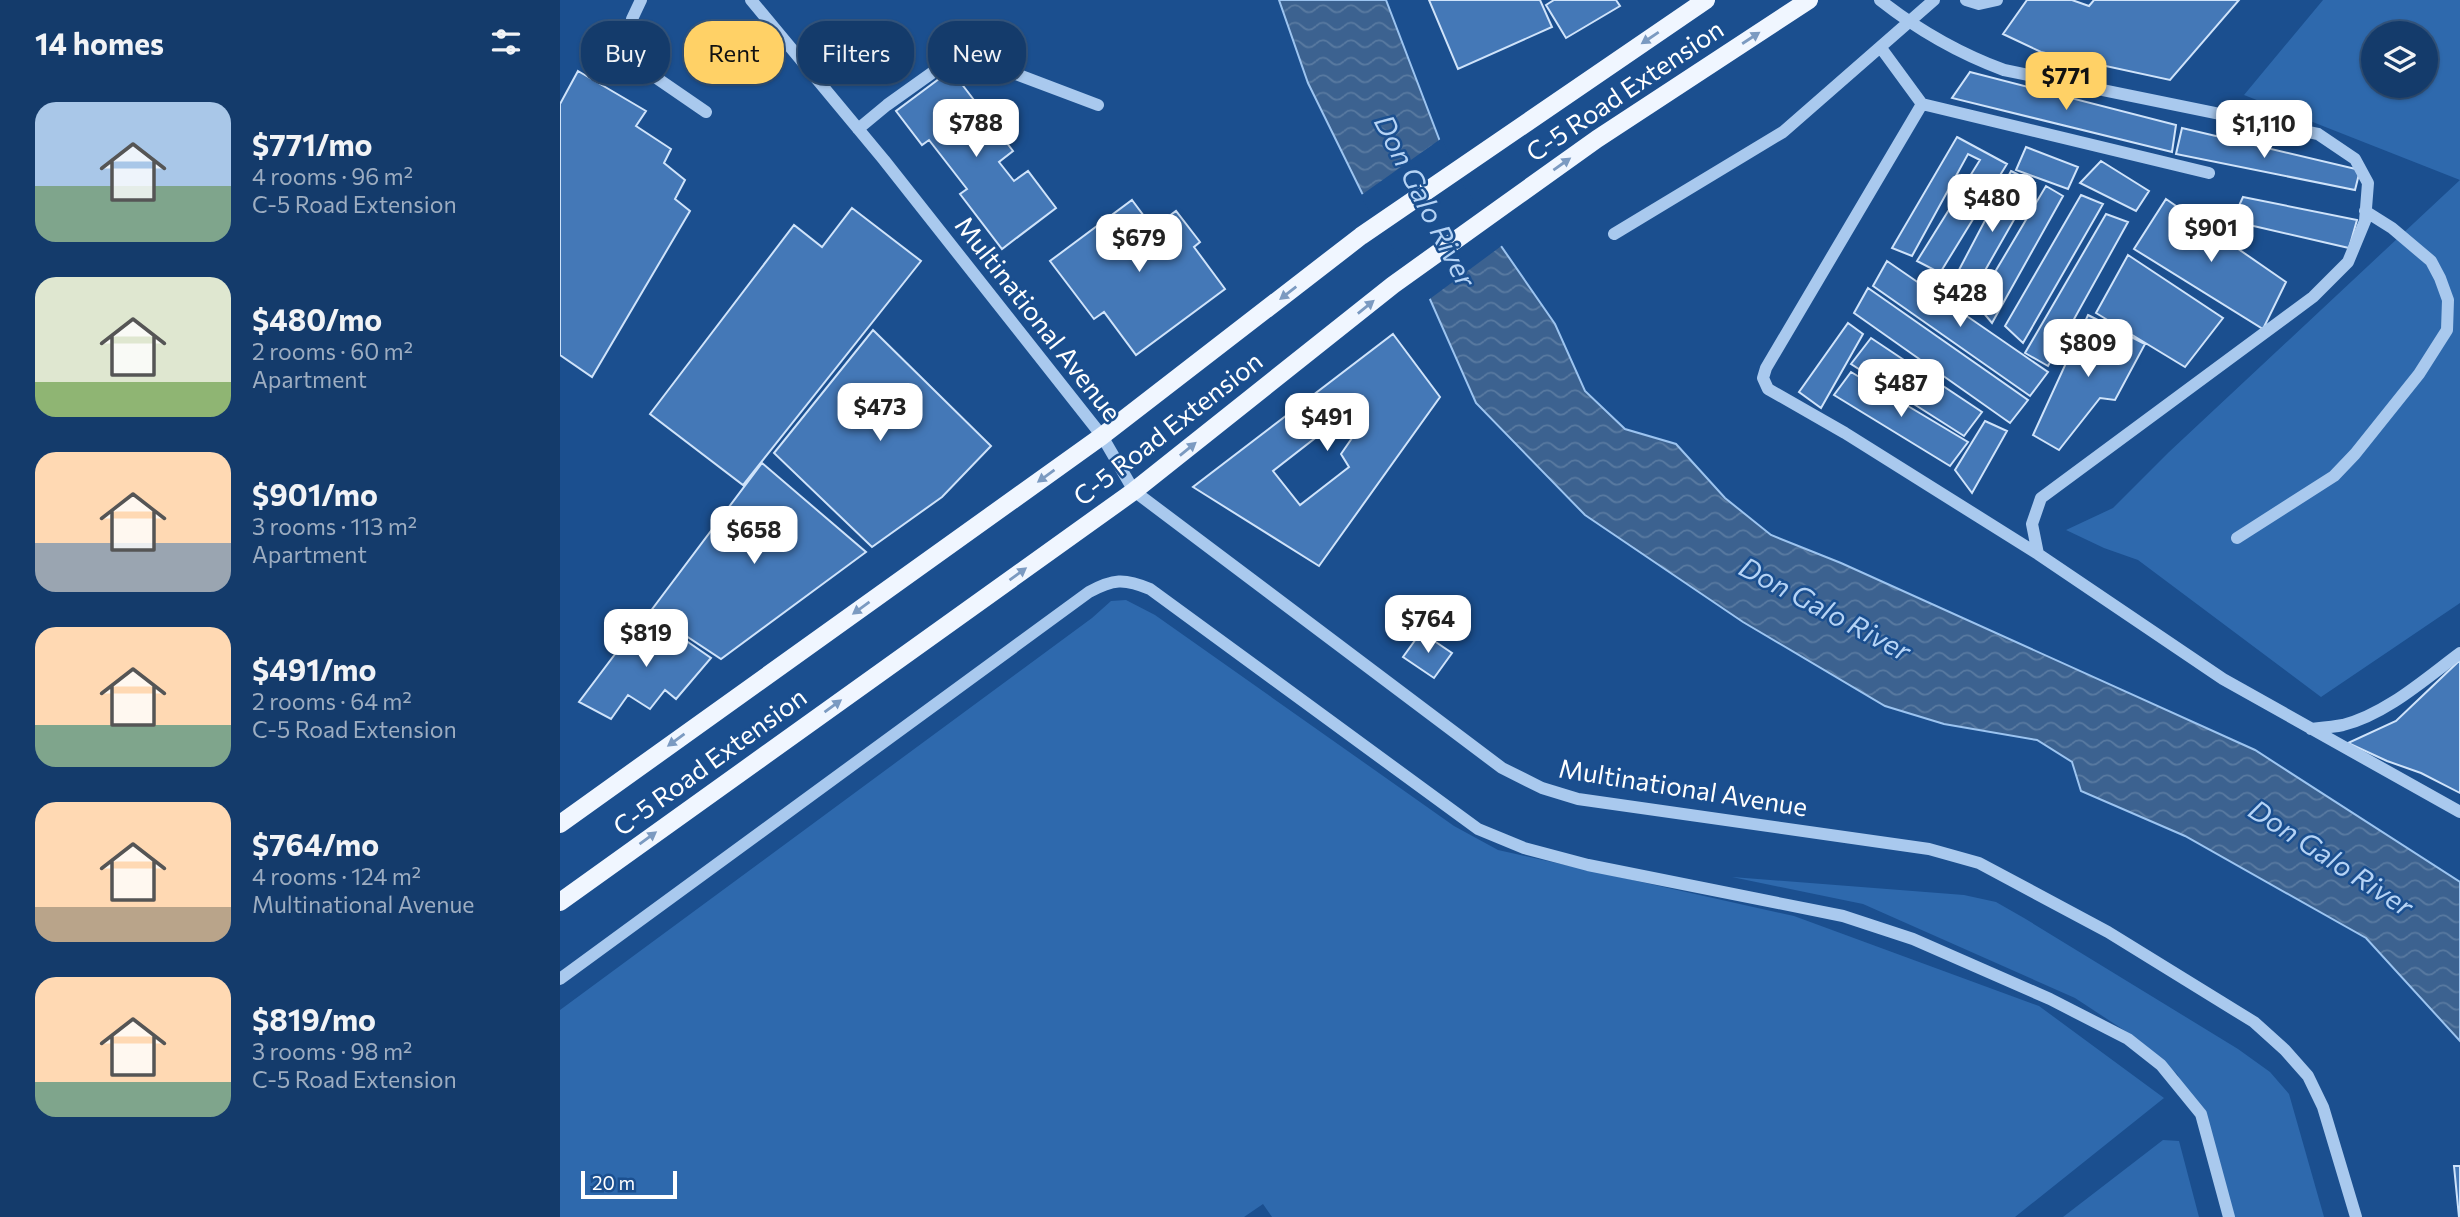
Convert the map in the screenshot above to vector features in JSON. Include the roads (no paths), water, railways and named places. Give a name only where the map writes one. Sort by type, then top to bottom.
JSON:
[{"type":"main road","name":"C-5 Road Extension","points":[[560,824],[1102,436],[1361,236],[1706,0]]},
{"type":"main road","name":"C-5 Road Extension","points":[[560,902],[1135,491],[1394,285],[1506,204],[1597,139],[1809,0]]},
{"type":"street","points":[[641,0],[632,19],[632,42],[642,68],[706,112]]},
{"type":"street","name":"Multinational Avenue","points":[[751,0],[858,129],[1102,436],[1135,491],[1502,768],[1542,788],[1578,799],[1929,849],[1979,863],[2108,932],[2254,1022],[2285,1050],[2308,1076],[2323,1107],[2356,1217]]},
{"type":"street","points":[[1880,0],[1908,22],[1967,57],[2004,71],[2318,134],[2356,159],[2368,183],[2365,220],[2348,262],[2314,297],[2041,498],[2032,524],[2038,554]]},
{"type":"street","points":[[1614,234],[1783,132],[1934,0]]},
{"type":"street","points":[[1966,0],[1979,4],[1997,0]]},
{"type":"street","points":[[1881,48],[1922,104],[2209,173]]},
{"type":"street","points":[[858,129],[950,60],[961,57],[971,57],[1098,105]]},
{"type":"street","points":[[1922,104],[1766,368],[1763,378],[1768,389],[1845,433],[2038,554],[2223,679],[2460,812]]},
{"type":"street","points":[[2237,538],[2334,475],[2355,454],[2419,374],[2446,330],[2448,300],[2431,261],[2392,228],[2365,211]]},
{"type":"street","points":[[560,979],[1088,592],[1106,583],[1121,580],[1150,589],[1478,829],[1524,848],[1588,865],[1843,916],[1913,939],[2050,999],[2128,1039],[2161,1065],[2201,1114],[2229,1217]]},
{"type":"street","points":[[2311,729],[2343,725],[2368,716],[2460,653]]},
{"type":"water","name":"Don Galo River","points":[[1279,0],[1386,0],[1454,178],[1555,324],[1585,391],[1625,429],[1676,444],[1725,498],[1771,535],[1841,563],[2255,750],[2460,882],[2460,1041],[2366,938],[2185,836],[2081,791],[2072,762],[2037,740],[1944,724],[1885,706],[1743,622],[1585,515],[1476,403],[1429,297],[1362,193],[1308,83]]}]
